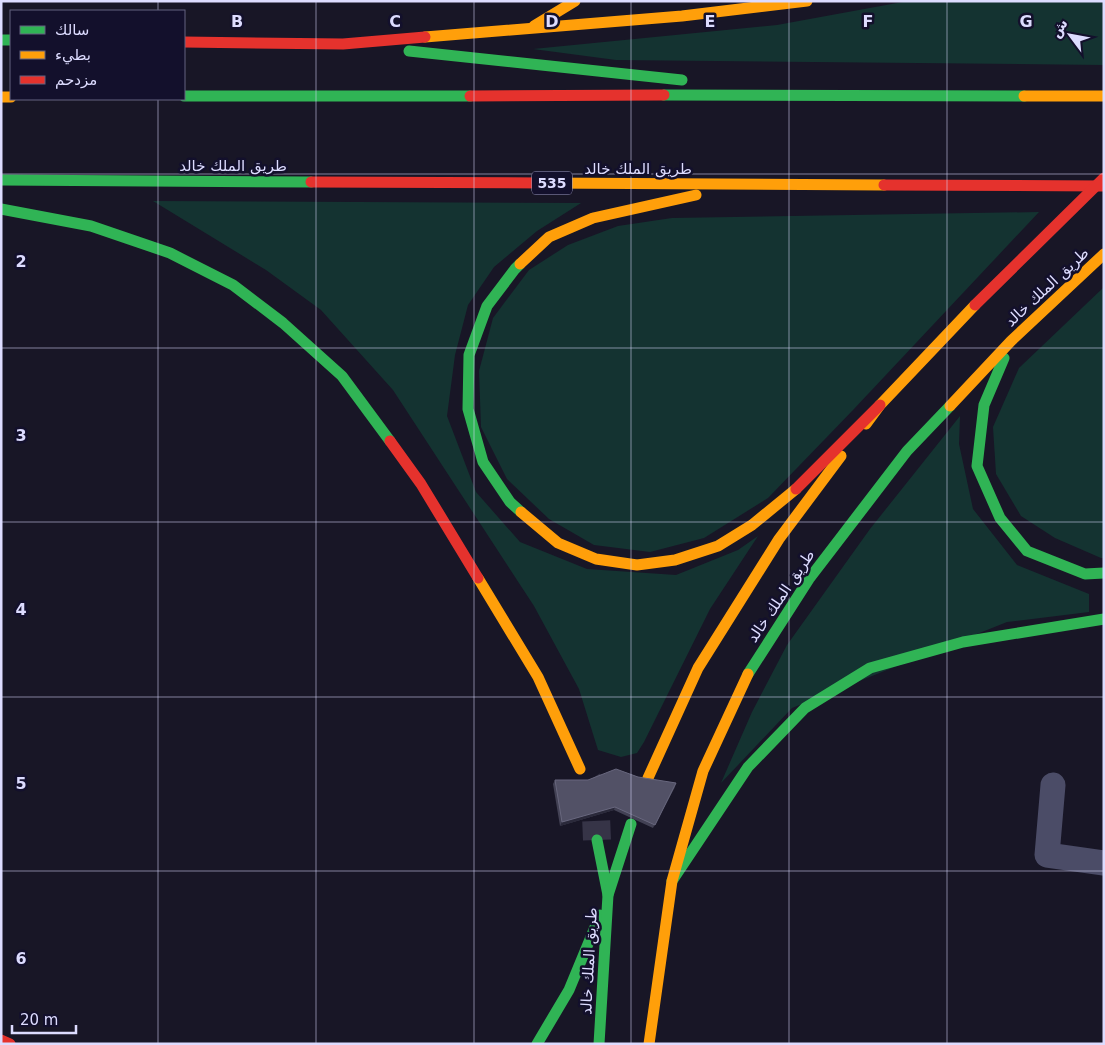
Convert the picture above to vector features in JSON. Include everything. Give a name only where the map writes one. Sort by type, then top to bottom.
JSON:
[{"type":"main road","points":[[529,29],[576,1]]},
{"type":"main road","points":[[343,44],[682,16],[791,2]]},
{"type":"main road","points":[[633,20],[642,8]]},
{"type":"main road","points":[[185,42],[343,44],[697,81]]},
{"type":"main road","points":[[727,84],[825,94]]},
{"type":"main road","points":[[185,96],[825,94],[1104,96]]},
{"type":"main road","name":"طريق الملك خالد","points":[[648,778],[698,668],[779,539],[880,404],[975,305],[1104,178]]},
{"type":"main road","name":"طريق الملك خالد","points":[[1,180],[1104,186]]},
{"type":"main road","points":[[745,185],[593,218],[550,238],[515,269],[487,306],[469,355],[468,409],[483,462],[510,502],[558,542],[596,559],[637,565],[675,560],[718,546],[752,525],[790,495],[880,404]]},
{"type":"main road","points":[[1,209],[91,226],[170,253],[233,285],[283,323],[342,376],[421,484],[538,676],[580,769]]},
{"type":"main road","name":"طريق الملك خالد","points":[[649,1044],[672,881],[703,771],[750,669],[808,579],[907,451],[1011,341],[1104,254]]},
{"type":"main road","points":[[1011,341],[984,405],[977,466],[1000,518],[1027,551],[1085,574],[1104,573]]},
{"type":"main road","points":[[672,881],[748,767],[805,708],[870,668],[963,642],[1104,619]]},
{"type":"main road","name":"طريق الملك خالد","points":[[599,1044],[608,895],[631,824]]},
{"type":"main road","points":[[537,1044],[569,990],[608,895],[597,840]]},
{"type":"main road","points":[[1,1040],[10,1044]]},
{"type":"street","points":[[1053,785],[1047,855],[1104,863]]},
{"type":"green space","points":[[908,1],[1104,1],[1104,65],[616,60],[533,49],[777,25]]},
{"type":"green space","points":[[153,201],[581,203],[537,231],[494,267],[468,305],[455,355],[447,416],[476,492],[520,542],[587,569],[676,575],[738,550],[758,536],[710,609],[637,753],[621,757],[598,750],[579,689],[534,606],[393,390],[321,310],[266,270]]},
{"type":"green space","points":[[1039,212],[768,498],[704,538],[650,552],[594,545],[549,519],[507,479],[481,427],[479,371],[493,318],[529,270],[568,245],[618,226],[672,218]]},
{"type":"green space","points":[[1104,287],[1104,558],[1101,558],[1055,538],[1021,516],[996,474],[993,427],[1019,368]]},
{"type":"green space","points":[[960,416],[959,444],[973,509],[1017,565],[1089,594],[1089,612],[1007,622],[792,708],[721,783],[752,712],[787,645],[870,529]]},
{"type":"building","points":[[616,769],[638,777],[676,783],[655,825],[615,807],[562,822],[555,780],[588,780]]},
{"type":"tunnel","points":[[588,781],[595,792],[597,840]]},
{"type":"traffic: fast","points":[[1,40],[10,40]]},
{"type":"traffic: fast","points":[[409,51],[682,80]]},
{"type":"traffic: fast","points":[[664,95],[1024,96]]},
{"type":"traffic: fast","points":[[185,96],[470,96]]},
{"type":"traffic: fast","points":[[1,180],[311,182]]},
{"type":"traffic: fast","points":[[1,209],[91,226],[170,253],[233,285],[283,323],[342,376],[390,441]]},
{"type":"traffic: fast","points":[[520,264],[487,306],[469,355],[468,409],[483,462],[510,502],[521,512]]},
{"type":"traffic: fast","points":[[1004,358],[984,405],[977,466],[1000,518],[1027,551],[1085,574],[1104,573]]},
{"type":"traffic: fast","points":[[748,674],[809,579],[907,451],[950,406]]},
{"type":"traffic: fast","points":[[672,881],[748,767],[805,708],[870,668],[963,642],[1104,619]]},
{"type":"traffic: fast","points":[[599,1044],[608,895],[631,824]]},
{"type":"traffic: fast","points":[[597,840],[608,895]]},
{"type":"traffic: fast","points":[[537,1044],[569,990],[600,915]]},
{"type":"traffic: slow","points":[[534,26],[575,1]]},
{"type":"traffic: slow","points":[[425,37],[682,16],[807,1]]},
{"type":"traffic: slow","points":[[1024,96],[1104,96]]},
{"type":"traffic: slow","points":[[1,97],[10,97]]},
{"type":"traffic: slow","points":[[543,183],[884,185]]},
{"type":"traffic: slow","points":[[520,264],[549,237],[593,218],[696,195]]},
{"type":"traffic: slow","points":[[950,406],[1011,341],[1104,254]]},
{"type":"traffic: slow","points":[[866,424],[880,405],[975,305]]},
{"type":"traffic: slow","points":[[648,778],[698,668],[779,539],[841,456]]},
{"type":"traffic: slow","points":[[521,512],[558,543],[596,559],[637,565],[675,560],[718,546],[752,525],[796,489]]},
{"type":"traffic: slow","points":[[478,578],[538,677],[580,769]]},
{"type":"traffic: slow","points":[[649,1044],[672,881],[703,771],[748,674]]},
{"type":"traffic: jam","points":[[185,42],[343,44],[425,37]]},
{"type":"traffic: jam","points":[[470,96],[664,95]]},
{"type":"traffic: jam","points":[[975,305],[1104,178]]},
{"type":"traffic: jam","points":[[311,182],[543,183]]},
{"type":"traffic: jam","points":[[884,185],[1104,186]]},
{"type":"traffic: jam","points":[[796,489],[880,405]]},
{"type":"traffic: jam","points":[[390,441],[421,484],[478,578]]},
{"type":"traffic: jam","points":[[1,1040],[10,1044]]}]
